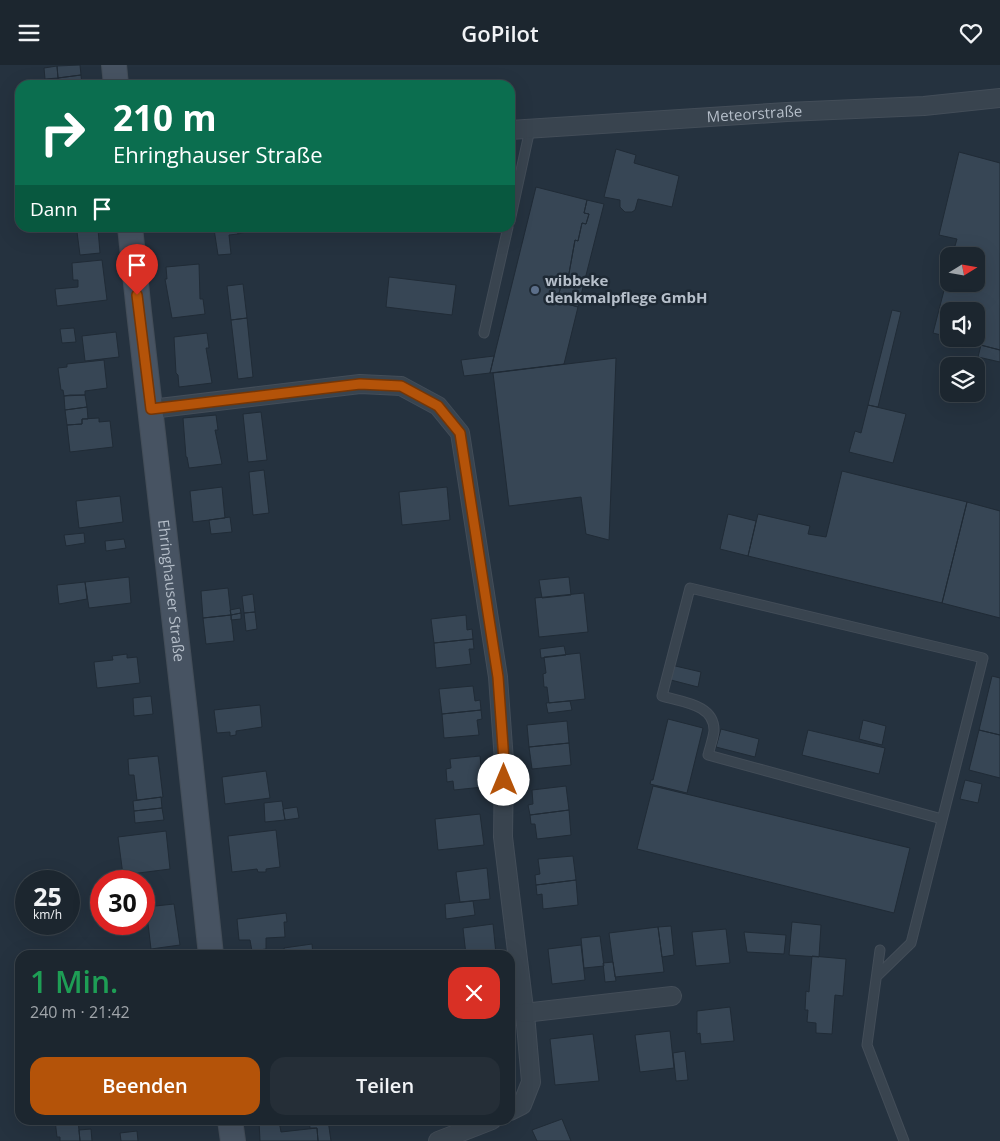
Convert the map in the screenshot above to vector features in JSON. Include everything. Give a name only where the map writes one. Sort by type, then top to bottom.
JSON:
[{"type":"street","points":[[114,65],[116,80]]},
{"type":"street","name":"Meteorstraße","points":[[515,130],[787,112],[924,106],[1000,98]]},
{"type":"street","name":"Ehringhauser Straße","points":[[131,232],[210,950]]},
{"type":"street","points":[[151,409],[360,384],[401,386],[438,406],[460,433],[498,677],[504,761],[503,837],[531,1082],[522,1105],[515,1108]]},
{"type":"street","points":[[524,1013],[672,996]]},
{"type":"street","points":[[231,1125],[233,1141]]},
{"type":"street","points":[[438,1141],[479,1125]]},
{"type":"lane","points":[[515,198],[530,129]]},
{"type":"lane","points":[[484,333],[507,232]]},
{"type":"lane","points":[[876,976],[911,943],[983,657],[690,588],[662,696],[701,707],[708,714],[714,729],[708,755],[942,819]]},
{"type":"lane","points":[[880,950],[867,1045],[904,1141]]},
{"type":"building","points":[[80,65],[81,75],[58,78],[57,66]]},
{"type":"building","points":[[57,66],[58,78],[45,79],[44,68]]},
{"type":"building","points":[[81,75],[82,80],[58,80],[58,78]]},
{"type":"building","points":[[616,149],[636,155],[634,163],[679,176],[672,207],[638,199],[635,210],[625,212],[620,207],[620,200],[604,197]]},
{"type":"building","points":[[959,152],[1000,163],[1000,350],[985,346],[985,302],[941,302],[943,293],[985,293],[985,247],[955,247],[957,239],[939,235]]},
{"type":"building","name":"wibbeke denkmalpflege GmbH","points":[[536,187],[587,200],[584,213],[589,214],[586,224],[582,223],[578,241],[575,240],[568,279],[563,278],[557,301],[578,307],[564,364],[490,373]]},
{"type":"building","points":[[587,200],[604,204],[578,307],[557,301],[563,278],[568,279],[575,240],[578,241],[582,223],[586,224],[589,214],[584,213]]},
{"type":"building","points":[[77,232],[98,232],[100,253],[80,255]]},
{"type":"building","points":[[214,232],[238,232],[238,234],[229,235],[231,254],[218,255]]},
{"type":"building","points":[[102,260],[107,300],[57,306],[55,289],[78,287],[78,280],[73,280],[72,263]]},
{"type":"building","points":[[199,264],[200,299],[203,299],[205,314],[172,318],[165,279],[167,279],[166,267]]},
{"type":"building","points":[[389,277],[456,285],[452,315],[386,307]]},
{"type":"building","points":[[243,284],[247,318],[231,320],[227,286]]},
{"type":"building","points":[[940,306],[940,335],[933,333]]},
{"type":"building","points":[[892,310],[901,312],[878,407],[868,405]]},
{"type":"building","points":[[247,318],[253,377],[238,379],[231,320]]},
{"type":"building","points":[[74,328],[76,342],[62,343],[60,329]]},
{"type":"building","points":[[116,332],[119,357],[85,361],[82,336]]},
{"type":"building","points":[[207,333],[209,348],[206,348],[212,383],[179,387],[178,375],[176,373],[174,337]]},
{"type":"building","points":[[985,346],[1000,350],[1000,362],[985,359],[985,357],[978,357],[980,347]]},
{"type":"building","points":[[494,356],[490,373],[464,376],[461,360]]},
{"type":"building","points":[[616,358],[609,540],[586,534],[581,497],[509,506],[493,373]]},
{"type":"building","points":[[104,360],[107,388],[85,391],[85,395],[64,396],[63,390],[61,390],[58,368],[67,367],[67,364]]},
{"type":"building","points":[[85,395],[87,407],[65,410],[64,396]]},
{"type":"building","points":[[868,405],[906,414],[893,463],[849,452],[855,431],[861,433]]},
{"type":"building","points":[[87,407],[88,419],[82,419],[82,424],[67,425],[65,410]]},
{"type":"building","points":[[261,412],[267,460],[248,462],[243,414]]},
{"type":"building","points":[[216,415],[218,430],[215,430],[222,464],[189,468],[186,457],[183,418]]},
{"type":"building","points":[[99,418],[99,422],[110,421],[113,447],[70,452],[67,425],[82,424],[82,419]]},
{"type":"building","points":[[264,470],[269,513],[253,515],[249,472]]},
{"type":"building","points":[[842,471],[967,502],[942,603],[748,556],[758,514],[810,526],[808,534],[826,537]]},
{"type":"building","points":[[222,487],[225,518],[193,522],[190,491]]},
{"type":"building","points":[[447,487],[450,520],[402,525],[399,492]]},
{"type":"building","points":[[120,496],[123,522],[79,528],[76,501]]},
{"type":"building","points":[[967,502],[1000,511],[1000,618],[942,603]]},
{"type":"building","points":[[728,514],[756,521],[748,556],[720,549]]},
{"type":"building","points":[[230,517],[232,532],[211,534],[209,520]]},
{"type":"building","points":[[84,533],[85,543],[66,546],[64,535]]},
{"type":"building","points":[[124,539],[126,548],[106,551],[105,541]]},
{"type":"building","points":[[129,577],[131,603],[89,608],[85,582]]},
{"type":"building","points":[[569,577],[571,595],[542,598],[539,580]]},
{"type":"building","points":[[85,582],[87,599],[59,604],[57,585]]},
{"type":"building","points":[[228,588],[231,615],[203,618],[201,591]]},
{"type":"building","points":[[584,593],[588,632],[539,637],[535,598]]},
{"type":"building","points":[[253,594],[255,612],[244,613],[242,596]]},
{"type":"building","points":[[240,608],[241,613],[231,615],[230,610]]},
{"type":"building","points":[[255,612],[257,629],[246,631],[244,613]]},
{"type":"building","points":[[241,613],[241,619],[231,620],[231,615]]},
{"type":"building","points":[[231,615],[234,641],[206,644],[203,618]]},
{"type":"building","points":[[466,615],[467,630],[472,629],[473,639],[434,643],[431,619]]},
{"type":"building","points":[[473,639],[474,649],[469,649],[471,664],[436,668],[434,643]]},
{"type":"building","points":[[564,646],[566,655],[541,658],[540,649]]},
{"type":"building","points":[[580,653],[585,699],[549,703],[547,687],[544,687],[543,674],[546,673],[544,657]]},
{"type":"building","points":[[127,654],[127,658],[137,657],[140,683],[97,688],[94,662],[113,660],[112,656]]},
{"type":"building","points":[[671,665],[701,672],[698,687],[667,679]]},
{"type":"building","points":[[992,676],[1000,678],[1000,735],[979,730]]},
{"type":"building","points":[[473,686],[475,701],[480,700],[481,710],[442,714],[439,689]]},
{"type":"building","points":[[151,696],[153,714],[134,716],[133,698]]},
{"type":"building","points":[[570,701],[572,710],[548,713],[546,703]]},
{"type":"building","points":[[260,705],[262,727],[236,731],[236,735],[230,736],[230,732],[217,733],[214,710]]},
{"type":"building","points":[[481,710],[482,719],[477,720],[479,735],[444,738],[442,714]]},
{"type":"building","points":[[668,719],[703,728],[687,793],[650,784],[651,780],[653,780]]},
{"type":"building","points":[[863,720],[886,726],[882,745],[859,739]]},
{"type":"building","points":[[567,721],[569,743],[529,747],[527,725]]},
{"type":"building","points":[[721,729],[759,739],[755,757],[716,747]]},
{"type":"building","points":[[808,730],[885,748],[879,774],[802,755]]},
{"type":"building","points":[[979,730],[1000,735],[1000,778],[969,770]]},
{"type":"building","points":[[569,743],[571,765],[532,769],[529,747]]},
{"type":"building","points":[[158,756],[163,797],[137,800],[134,775],[129,775],[128,759]]},
{"type":"building","points":[[480,756],[483,787],[454,790],[453,781],[447,782],[446,769],[451,768],[450,759]]},
{"type":"building","points":[[266,771],[270,798],[225,804],[222,777]]},
{"type":"building","points":[[965,780],[982,784],[978,803],[960,799]]},
{"type":"building","points":[[566,786],[569,810],[530,815],[528,805],[533,804],[532,790]]},
{"type":"building","points":[[653,786],[910,848],[894,913],[637,849]]},
{"type":"building","points":[[161,797],[162,808],[134,811],[133,801]]},
{"type":"building","points":[[282,801],[285,820],[265,822],[264,803]]},
{"type":"building","points":[[297,807],[299,818],[285,820],[283,809]]},
{"type":"building","points":[[162,808],[164,820],[135,823],[134,811]]},
{"type":"building","points":[[569,810],[571,835],[537,839],[535,824],[531,824],[530,815]]},
{"type":"building","points":[[480,814],[484,845],[438,850],[435,819]]},
{"type":"building","points":[[276,830],[280,867],[266,869],[266,872],[258,872],[257,869],[232,872],[228,836]]},
{"type":"building","points":[[166,831],[170,869],[155,871],[122,870],[118,837]]},
{"type":"building","points":[[573,856],[576,880],[536,885],[535,875],[540,874],[538,859]]},
{"type":"building","points":[[487,868],[490,899],[460,902],[456,872]]},
{"type":"building","points":[[576,880],[578,905],[543,909],[542,894],[537,895],[536,885]]},
{"type":"building","points":[[473,901],[475,915],[446,919],[445,904]]},
{"type":"building","points":[[174,904],[180,945],[151,949],[149,935],[155,935],[155,906]]},
{"type":"building","points":[[286,913],[287,922],[284,922],[285,937],[266,938],[266,949],[252,950],[250,940],[239,940],[237,919]]},
{"type":"building","points":[[792,922],[821,925],[819,957],[789,955]]},
{"type":"building","points":[[493,924],[496,950],[465,950],[463,928]]},
{"type":"building","points":[[671,926],[674,955],[662,957],[658,927]]},
{"type":"building","points":[[658,927],[664,972],[615,977],[609,933]]},
{"type":"building","points":[[726,929],[730,963],[696,966],[692,932]]},
{"type":"building","points":[[744,932],[786,935],[784,954],[747,952]]},
{"type":"building","points":[[600,936],[604,966],[584,968],[581,938]]},
{"type":"building","points":[[312,944],[313,950],[284,950],[284,948]]},
{"type":"building","points":[[581,945],[585,980],[552,984],[548,949]]},
{"type":"building","points":[[812,956],[846,959],[843,996],[835,995],[832,1034],[816,1033],[816,1023],[807,1022],[808,1010],[805,1010],[806,991],[809,992]]},
{"type":"building","points":[[613,962],[616,981],[605,982],[603,963]]},
{"type":"building","points":[[730,1007],[734,1041],[701,1044],[700,1033],[697,1034],[697,1011]]},
{"type":"building","points":[[670,1031],[674,1068],[640,1072],[635,1035]]},
{"type":"building","points":[[593,1034],[599,1081],[555,1085],[550,1039]]},
{"type":"building","points":[[685,1051],[688,1080],[676,1081],[673,1053]]},
{"type":"building","points":[[562,1119],[571,1141],[537,1141],[532,1130]]},
{"type":"building","points":[[56,1125],[78,1125],[80,1141],[60,1141],[60,1137],[57,1137]]},
{"type":"building","points":[[259,1125],[280,1125],[281,1132],[317,1128],[318,1141],[260,1141]]},
{"type":"building","points":[[310,1125],[329,1125],[331,1141],[318,1141],[317,1128],[310,1128]]},
{"type":"building","points":[[91,1129],[92,1141],[80,1141],[79,1130]]},
{"type":"building","points":[[137,1131],[138,1141],[121,1141],[120,1133]]},
{"type":"place","name":"wibbeke denkmalpflege GmbH","points":[[535,290]]},
{"type":"route","points":[[137,295],[151,409],[360,384],[401,386],[438,406],[460,433],[498,677],[504,780]]}]
